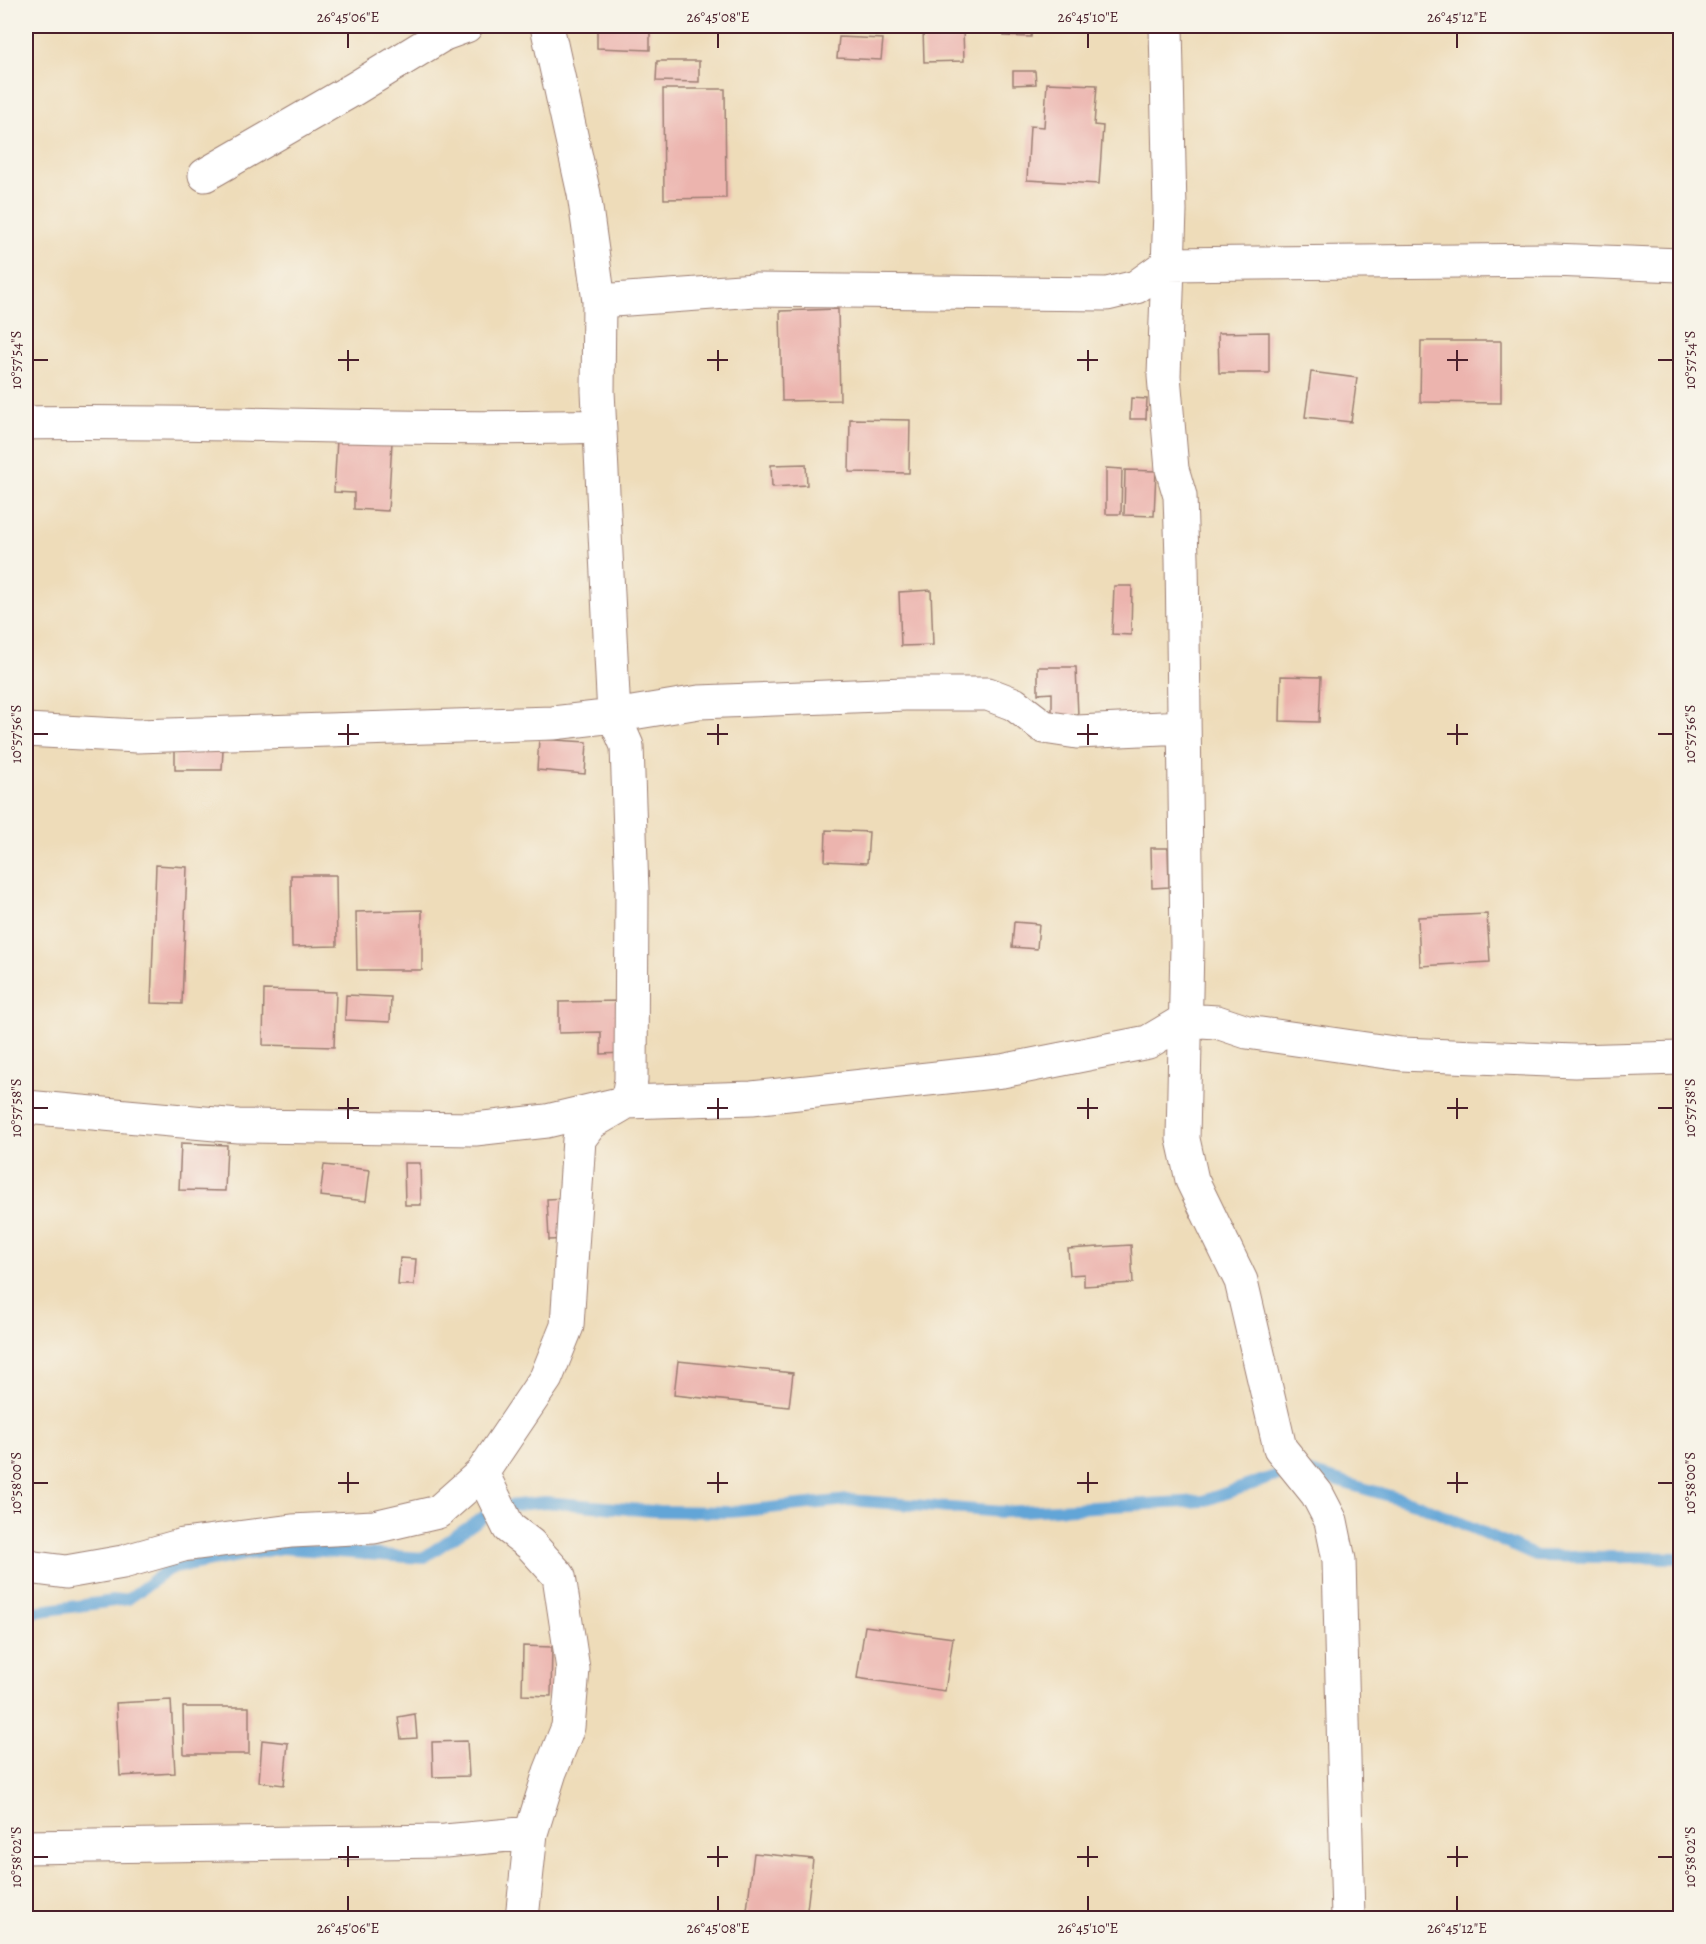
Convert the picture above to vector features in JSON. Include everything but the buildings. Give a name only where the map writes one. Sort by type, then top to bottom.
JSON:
[{"type":"street","points":[[205,175],[444,34],[466,26]]},
{"type":"street","points":[[26,1564],[28,1567],[66,1572],[123,1562],[183,1545],[243,1536],[374,1527],[438,1512],[482,1473],[546,1378],[567,1326],[579,1139],[591,1123],[627,1102],[631,1080],[631,868],[627,746],[614,716],[599,426],[599,301],[584,194],[547,26]]},
{"type":"street","points":[[1166,26],[1168,264],[1164,376],[1172,469],[1180,496],[1187,945],[1184,1139],[1192,1180],[1241,1281],[1280,1449],[1317,1494],[1330,1521],[1339,1560],[1348,1918]]},
{"type":"street","points":[[599,301],[765,290],[1107,294],[1136,287],[1168,264],[1552,260],[1680,265]]},
{"type":"street","points":[[26,423],[121,422],[231,426],[511,429],[599,426]]},
{"type":"street","points":[[26,730],[137,736],[553,723],[699,702],[905,693],[988,693],[1014,704],[1044,727],[1077,732],[1184,726]]},
{"type":"street","points":[[26,1107],[238,1126],[476,1129],[547,1121],[627,1102],[752,1098],[1002,1071],[1148,1042],[1185,1020],[1217,1022],[1247,1032],[1401,1054],[1575,1061],[1680,1058]]},
{"type":"street","points":[[482,1473],[509,1528],[530,1544],[559,1576],[573,1669],[568,1727],[550,1772],[531,1833],[522,1918]]},
{"type":"street","points":[[26,1847],[445,1841],[531,1833]]},
{"type":"waterway","points":[[26,1613],[128,1599],[169,1569],[281,1548],[423,1558],[498,1507],[545,1502],[653,1511],[730,1512],[849,1500],[1002,1512],[1203,1501],[1293,1470]]},
{"type":"waterway","points":[[1310,1473],[1418,1504],[1536,1556],[1680,1558]]}]
